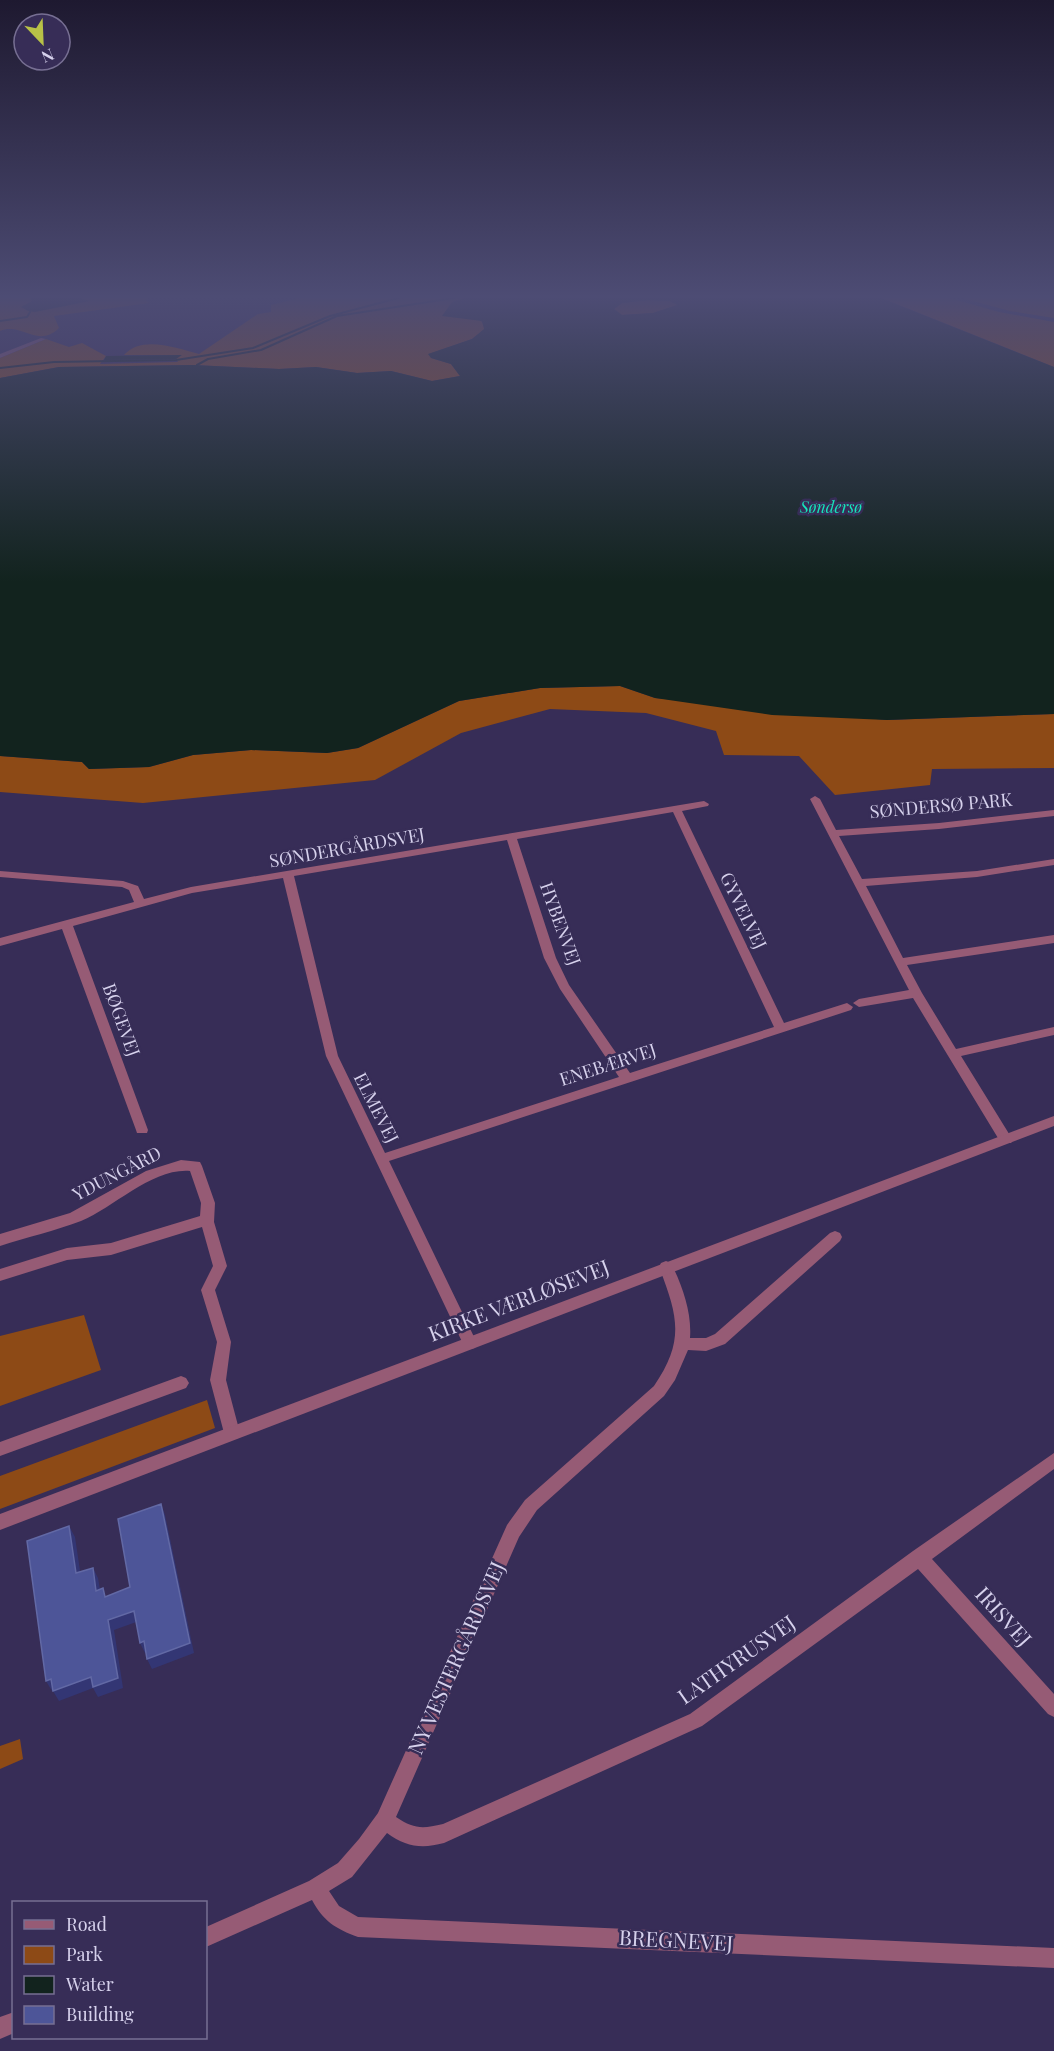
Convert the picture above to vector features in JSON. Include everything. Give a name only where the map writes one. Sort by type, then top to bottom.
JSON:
[{"type":"street","points":[[815,800],[916,993],[1006,1140]]},
{"type":"street","name":"SØNDERGÅRDSVEJ","points":[[0,942],[191,890],[704,804]]},
{"type":"street","name":"GYVELVEJ","points":[[676,809],[780,1027]]},
{"type":"street","name":"SØNDERSØ PARK","points":[[832,833],[939,826],[1054,813]]},
{"type":"street","name":"HYBENVEJ","points":[[511,837],[550,958],[564,986],[627,1078]]},
{"type":"street","points":[[858,883],[977,873],[1054,862]]},
{"type":"street","points":[[0,874],[123,884],[134,888],[140,903]]},
{"type":"street","name":"ELMEVEJ","points":[[288,875],[332,1056],[470,1343]]},
{"type":"street","name":"BØGEVEJ","points":[[66,923],[142,1130]]},
{"type":"street","points":[[899,962],[1054,939]]},
{"type":"street","name":"ENEBÆRVEJ","points":[[381,1159],[780,1027],[853,1005],[916,993]]},
{"type":"street","points":[[952,1054],[1054,1031]]},
{"type":"street","name":"KIRKE VÆRLØSEVEJ","points":[[0,1522],[1054,1120]]},
{"type":"street","name":"YDUNGÅRD","points":[[0,1240],[77,1216],[163,1170],[184,1163],[195,1166],[208,1203],[207,1222],[220,1266],[208,1290],[224,1342],[218,1376],[220,1394],[232,1433]]},
{"type":"street","points":[[0,1275],[67,1254],[111,1249],[198,1221],[207,1222]]},
{"type":"street","points":[[683,1343],[698,1346],[709,1345],[720,1339],[835,1237]]},
{"type":"street","name":"NY VESTERGÅRDSVEJ","points":[[207,1937],[316,1888],[345,1870],[385,1820],[513,1531],[531,1505],[659,1391],[674,1371],[683,1343],[684,1319],[680,1300],[666,1267]]},
{"type":"street","points":[[0,1449],[181,1383]]},
{"type":"street","name":"LATHYRUSVEJ","points":[[385,1820],[406,1836],[423,1840],[444,1833],[696,1720],[1054,1460]]},
{"type":"street","name":"IRISVEJ","points":[[918,1557],[1054,1708]]},
{"type":"street","name":"BREGNEVEJ","points":[[316,1888],[327,1910],[340,1921],[358,1927],[1054,1958]]},
{"type":"green space","points":[[620,686],[655,698],[887,720],[1054,714],[1054,768],[932,769],[930,785],[835,795],[799,756],[724,755],[716,731],[646,713],[550,709],[461,733],[375,780],[143,803],[0,792],[0,756],[82,762],[89,769],[149,767],[193,755],[251,750],[327,753],[358,748],[459,701],[540,688]]},
{"type":"green space","points":[[84,1315],[101,1370],[0,1406],[0,1336]]},
{"type":"green space","points":[[207,1400],[215,1428],[0,1509],[0,1476]]},
{"type":"green space","points":[[20,1739],[23,1759],[0,1769],[0,1746]]},
{"type":"water","name":"Søndersø","points":[[0,391],[1054,391],[1054,714],[887,720],[772,715],[655,698],[620,686],[540,688],[459,701],[358,748],[327,753],[251,750],[193,755],[149,767],[89,769],[82,762],[0,756]]},
{"type":"building","points":[[161,1504],[190,1643],[147,1659],[144,1641],[140,1643],[134,1611],[108,1620],[118,1678],[93,1687],[91,1677],[53,1691],[51,1679],[46,1681],[27,1541],[69,1526],[76,1573],[93,1568],[96,1591],[103,1588],[105,1597],[130,1587],[118,1519]]}]
